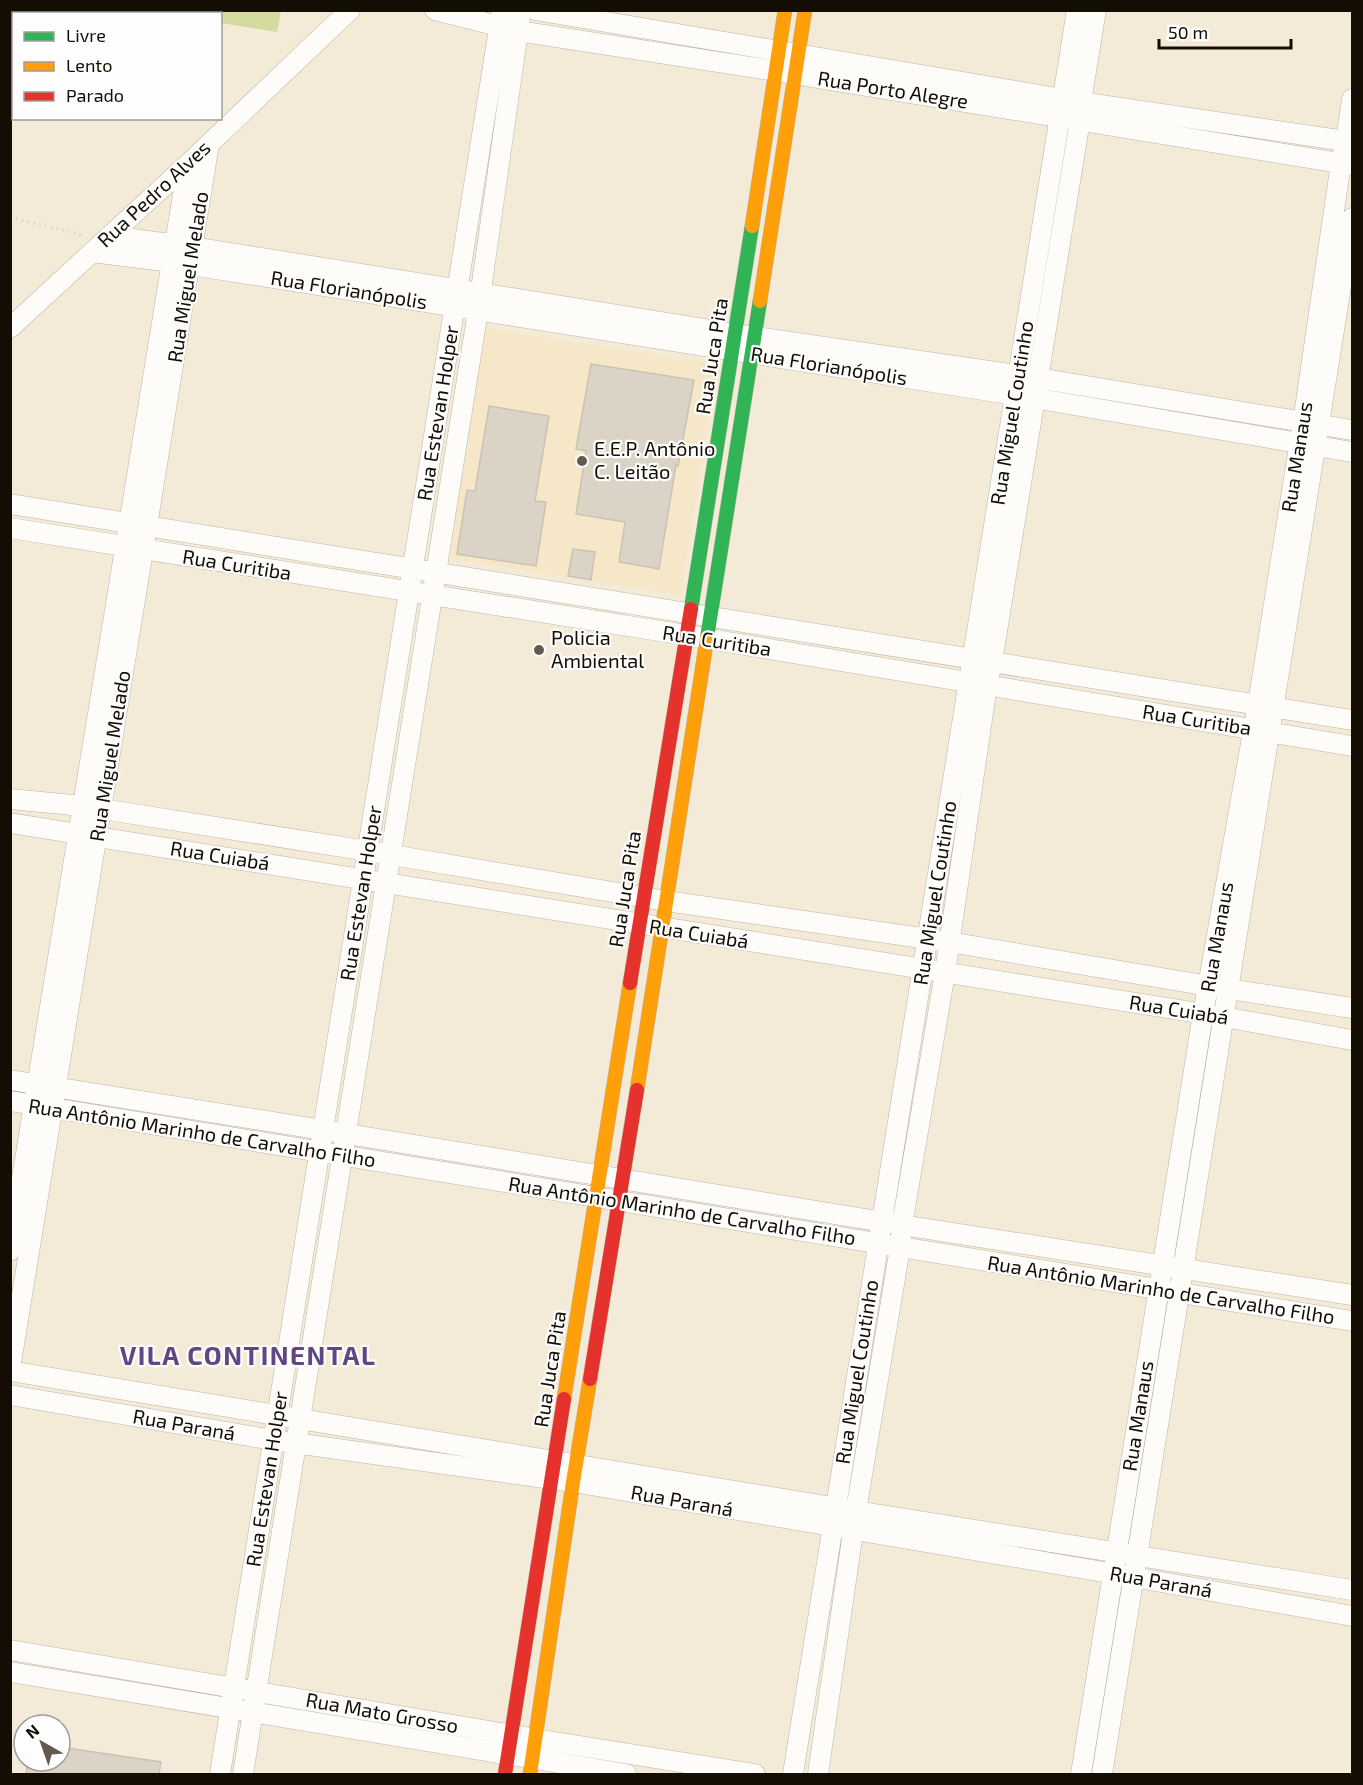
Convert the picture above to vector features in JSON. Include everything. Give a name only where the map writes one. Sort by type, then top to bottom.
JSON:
[{"type":"street","name":"Rua Pedro Alves","points":[[10,328],[188,164],[350,10]]},
{"type":"street","name":"Rua Porto Alegre","points":[[435,10],[507,23],[787,63],[1071,110],[1347,164]]},
{"type":"street","name":"Rua Estevan Holper","points":[[220,1774],[456,298],[507,23],[521,10]]},
{"type":"street","name":"Rua Porto Alegre","points":[[535,10],[787,63]]},
{"type":"street","name":"Rua Juca Pita","points":[[505,1774],[685,636],[743,344],[787,63],[785,10]]},
{"type":"street","name":"Rua Juca Pita","points":[[533,1758],[575,1473],[707,639],[743,344],[787,63],[805,10]]},
{"type":"street","name":"Rua Miguel Coutinho","points":[[1071,110],[1077,10]]},
{"type":"street","name":"Rua Miguel Coutinho","points":[[793,1774],[927,939],[982,661],[1071,110],[1096,10]]},
{"type":"street","name":"Rua Estevan Holper","points":[[243,1774],[480,302],[507,23]]},
{"type":"street","name":"Rua Manaus","points":[[1102,1774],[1179,1292],[1174,1267],[1203,1014],[1247,815],[1266,706],[1308,445],[1347,164],[1353,99]]},
{"type":"street","name":"Rua Porto Alegre","points":[[1071,110],[1349,142]]},
{"type":"street","name":"Rua Miguel Melado","points":[[10,1370],[44,1107],[92,807],[182,255],[209,144]]},
{"type":"street","name":"Rua Miguel Melado","points":[[182,255],[188,164]]},
{"type":"street","name":"Rua Manaus","points":[[1311,423],[1353,218]]},
{"type":"street","name":"Rua Florianópolis","points":[[99,245],[182,255],[743,344],[1024,397],[1353,452]]},
{"type":"street","name":"Rua Florianópolis","points":[[743,344],[1027,377],[1353,430]]},
{"type":"street","name":"Rua Curitiba","points":[[10,504],[1353,720]]},
{"type":"street","name":"Rua Curitiba","points":[[10,528],[707,639],[1353,746]]},
{"type":"street","name":"Rua Miguel Coutinho","points":[[818,1774],[856,1511],[945,973],[978,683]]},
{"type":"street","name":"Rua Cuiabá","points":[[10,799],[92,807],[666,901],[949,942],[1353,1008]]},
{"type":"street","name":"Rua Manaus","points":[[1081,1774],[1159,1289],[1174,1267],[1224,1017],[1247,815]]},
{"type":"street","name":"Rua Cuiabá","points":[[10,823],[1224,1017],[1353,1040]]},
{"type":"street","name":"Rua Antônio Marinho de Carvalho Filho","points":[[10,1080],[882,1222],[1353,1295]]},
{"type":"street","name":"Rua Antônio Marinho de Carvalho Filho","points":[[10,1101],[1353,1321]]},
{"type":"street","name":"Rua Miguel Melado","points":[[10,1251],[44,1107]]},
{"type":"street","name":"Rua Paraná","points":[[10,1370],[300,1419],[553,1470]]},
{"type":"street","name":"Rua Paraná","points":[[10,1395],[273,1440],[553,1470],[836,1507],[1353,1590]]},
{"type":"street","name":"Rua Paraná","points":[[575,1473],[832,1527],[1353,1616]]},
{"type":"street","name":"Rua Mato Grosso","points":[[10,1650],[511,1735],[533,1758],[626,1774]]},
{"type":"street","name":"Rua Mato Grosso","points":[[10,1672],[508,1755],[755,1774]]},
{"type":"path","points":[[10,216],[79,234],[99,245]]},
{"type":"shaded area","name":"E.E.P. Antônio C. Leitão","points":[[484,328],[718,364],[681,595],[447,558]]},
{"type":"green space","points":[[130,11],[281,11],[277,32],[222,23],[222,12]]},
{"type":"building","points":[[591,364],[694,380],[678,466],[676,465],[659,569],[619,562],[625,522],[576,514],[586,451],[576,449]]},
{"type":"building","points":[[489,406],[549,416],[535,501],[546,502],[536,566],[457,554],[467,490],[475,491]]},
{"type":"building","points":[[573,549],[595,552],[591,580],[568,576]]},
{"type":"building","points":[[72,1749],[161,1762],[159,1774],[26,1774],[72,1773]]},
{"type":"traffic: fast","points":[[691,609],[752,226]]},
{"type":"traffic: fast","points":[[707,638],[760,301]]},
{"type":"traffic: slow","points":[[752,226],[785,10]]},
{"type":"traffic: slow","points":[[760,301],[805,10]]},
{"type":"traffic: slow","points":[[637,1090],[707,638]]},
{"type":"traffic: slow","points":[[564,1399],[630,983]]},
{"type":"traffic: slow","points":[[530,1774],[590,1379]]},
{"type":"traffic: jam","points":[[630,983],[691,609]]},
{"type":"traffic: jam","points":[[590,1379],[637,1090]]},
{"type":"traffic: jam","points":[[505,1774],[564,1399]]},
{"type":"place","name":"E.E.P. Antônio C. Leitão","points":[[582,461]]},
{"type":"place","name":"Policia Ambiental","points":[[539,650]]},
{"type":"district","name":"VILA CONTINENTAL","points":[[248,1356]]}]
